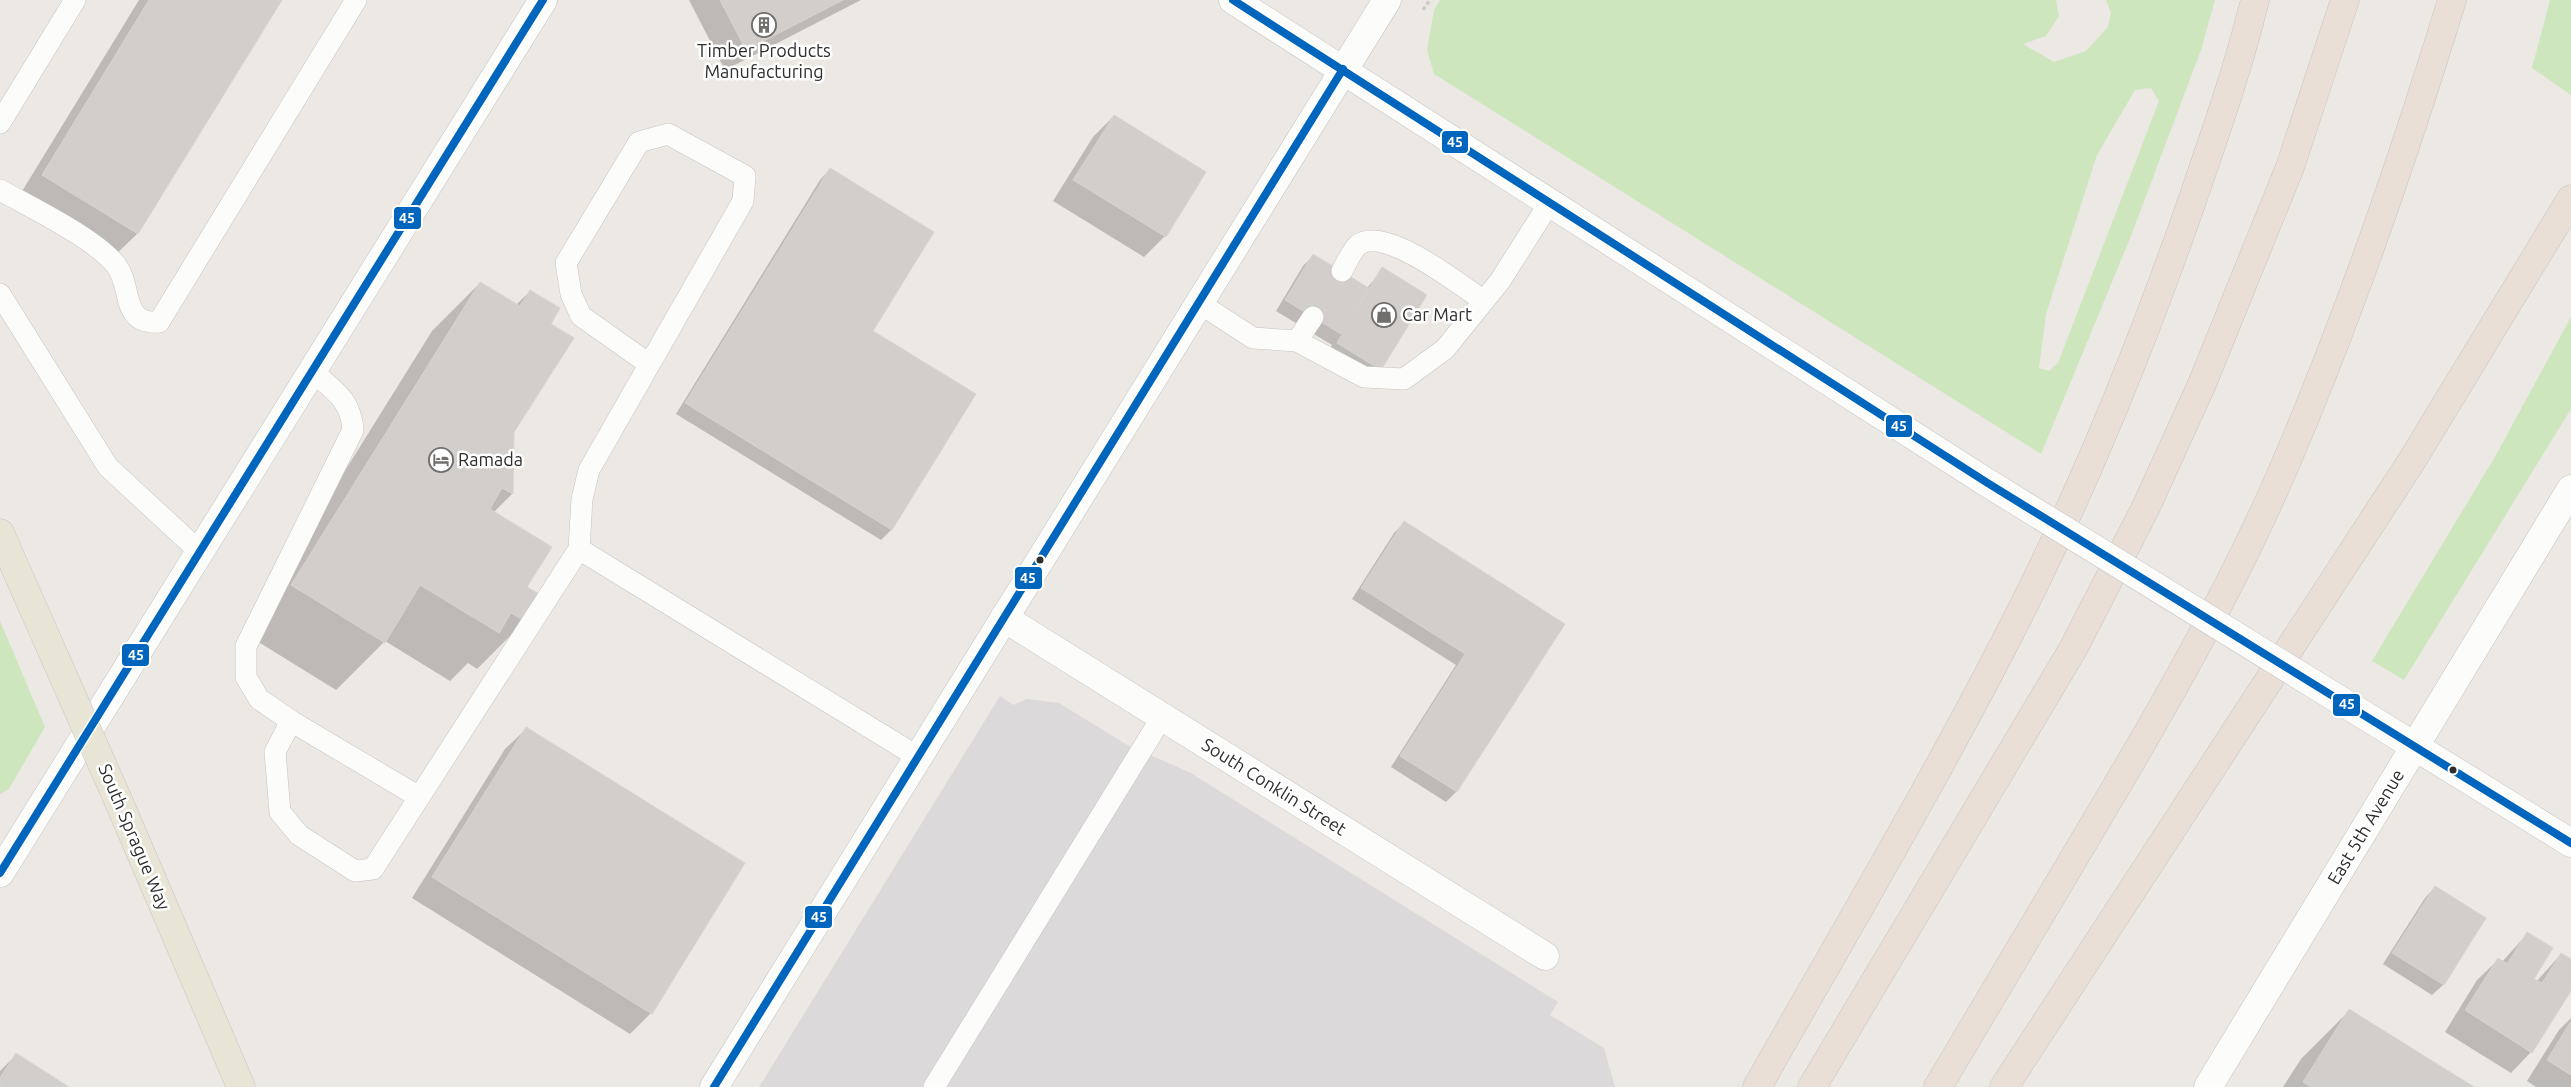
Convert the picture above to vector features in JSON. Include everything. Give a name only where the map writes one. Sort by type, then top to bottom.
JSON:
[{"type":"highway","points":[[1757,1087],[1963,720],[2032,590],[2093,455],[2166,275],[2241,59],[2255,0]]},
{"type":"highway","points":[[1812,1087],[2073,649],[2146,507],[2202,384],[2290,167],[2345,0]]},
{"type":"highway","points":[[1938,1087],[2152,726],[2228,585],[2279,480],[2338,337],[2387,206],[2452,0]]},
{"type":"highway","points":[[2004,1087],[2411,462],[2571,199]]},
{"type":"main road","points":[[0,873],[543,0]]},
{"type":"main road","points":[[1233,0],[1986,482],[2571,843]]},
{"type":"main road","points":[[714,1087],[1387,0]]},
{"type":"main road","name":"East 5th Avenue","points":[[2208,1087],[2571,490]]},
{"type":"main road","name":"South Sprague Way","points":[[0,533],[118,800],[241,1087]]},
{"type":"main road","name":"South Conklin Street","points":[[1004,618],[1545,956]]},
{"type":"lane","points":[[0,124],[75,0]]},
{"type":"lane","points":[[0,190],[99,248],[117,266],[134,314],[146,323],[159,322],[356,0]]},
{"type":"lane","points":[[291,721],[275,752],[280,812],[299,835],[355,871],[373,869],[579,549],[582,499],[589,470],[650,364],[743,201],[745,176],[668,134],[639,142],[566,263],[570,294],[581,316],[650,364]]},
{"type":"lane","points":[[1199,303],[1253,338],[1297,342],[1364,377],[1404,379],[1445,349],[1500,281],[1550,202]]},
{"type":"lane","points":[[1342,272],[1358,246],[1374,239],[1404,249],[1484,301]]},
{"type":"lane","points":[[0,294],[108,467],[200,552]]},
{"type":"lane","points":[[1297,342],[1313,317]]},
{"type":"lane","points":[[312,371],[347,402],[352,417],[353,430],[246,646],[246,677],[259,700],[419,797]]},
{"type":"lane","points":[[579,549],[918,757]]},
{"type":"lane","points":[[934,1087],[1162,716]]},
{"type":"shaded area","points":[[1000,696],[1013,705],[1027,699],[1059,703],[1129,746],[1189,772],[1558,1002],[1550,1015],[1604,1048],[1615,1087],[759,1087]]},
{"type":"green space","points":[[1440,0],[2056,0],[2059,16],[2046,36],[2023,44],[2054,62],[2086,51],[2108,27],[2111,13],[2106,0],[2215,0],[2201,50],[2131,236],[2041,454],[1434,74],[1427,50],[1434,10]],"holes":[[[2151,88],[2159,101],[2058,363],[2049,371],[2039,368],[2046,314],[2097,155],[2135,90]]]},
{"type":"green space","points":[[2550,0],[2571,0],[2571,95],[2532,68]]},
{"type":"green space","points":[[2571,317],[2571,409],[2404,680],[2372,661],[2496,455]]},
{"type":"green space","points":[[0,621],[45,727],[9,789],[0,794]]},
{"type":"building","points":[[149,0],[282,0],[138,234],[42,175]]},
{"type":"building","name":"Timber Products Manufacturing","points":[[720,0],[843,0],[746,50]]},
{"type":"building","points":[[1114,115],[1206,172],[1166,237],[1073,180]]},
{"type":"building","points":[[830,168],[934,232],[873,331],[976,394],[892,530],[685,403]]},
{"type":"building","points":[[1313,254],[1369,288],[1341,334],[1285,300]]},
{"type":"building","name":"Car Mart","points":[[1382,267],[1427,295],[1381,370],[1337,343]]},
{"type":"building","name":"Ramada","points":[[480,282],[520,306],[530,290],[560,308],[551,324],[574,338],[514,432],[513,494],[502,488],[490,509],[552,547],[527,587],[542,596],[526,622],[511,613],[499,633],[420,585],[385,643],[291,585]]},
{"type":"building","points":[[1404,521],[1565,624],[1457,792],[1400,756],[1465,654],[1361,588]]},
{"type":"building","points":[[526,727],[745,863],[652,1014],[432,877]]},
{"type":"building","points":[[2435,886],[2486,918],[2444,985],[2392,953]]},
{"type":"building","points":[[2527,932],[2553,948],[2534,979],[2542,983],[2561,953],[2571,959],[2571,991],[2532,1053],[2465,1010],[2498,958],[2507,964]]},
{"type":"building","points":[[2349,1009],[2474,1087],[2311,1087],[2303,1082]]},
{"type":"building","points":[[2571,1021],[2571,1075],[2547,1060]]},
{"type":"building","points":[[16,1053],[69,1087],[0,1087],[0,1078]]},
{"type":"transit line","name":"45","points":[[0,873],[543,0]]},
{"type":"transit line","name":"45","points":[[1233,0],[1986,482],[2571,843]]},
{"type":"transit line","name":"45","points":[[714,1087],[1343,69]]},
{"type":"place","name":"Timber Products Manufacturing","points":[[764,25]]},
{"type":"place","name":"Car Mart","points":[[1384,315]]},
{"type":"place","name":"Ramada","points":[[441,460]]}]
